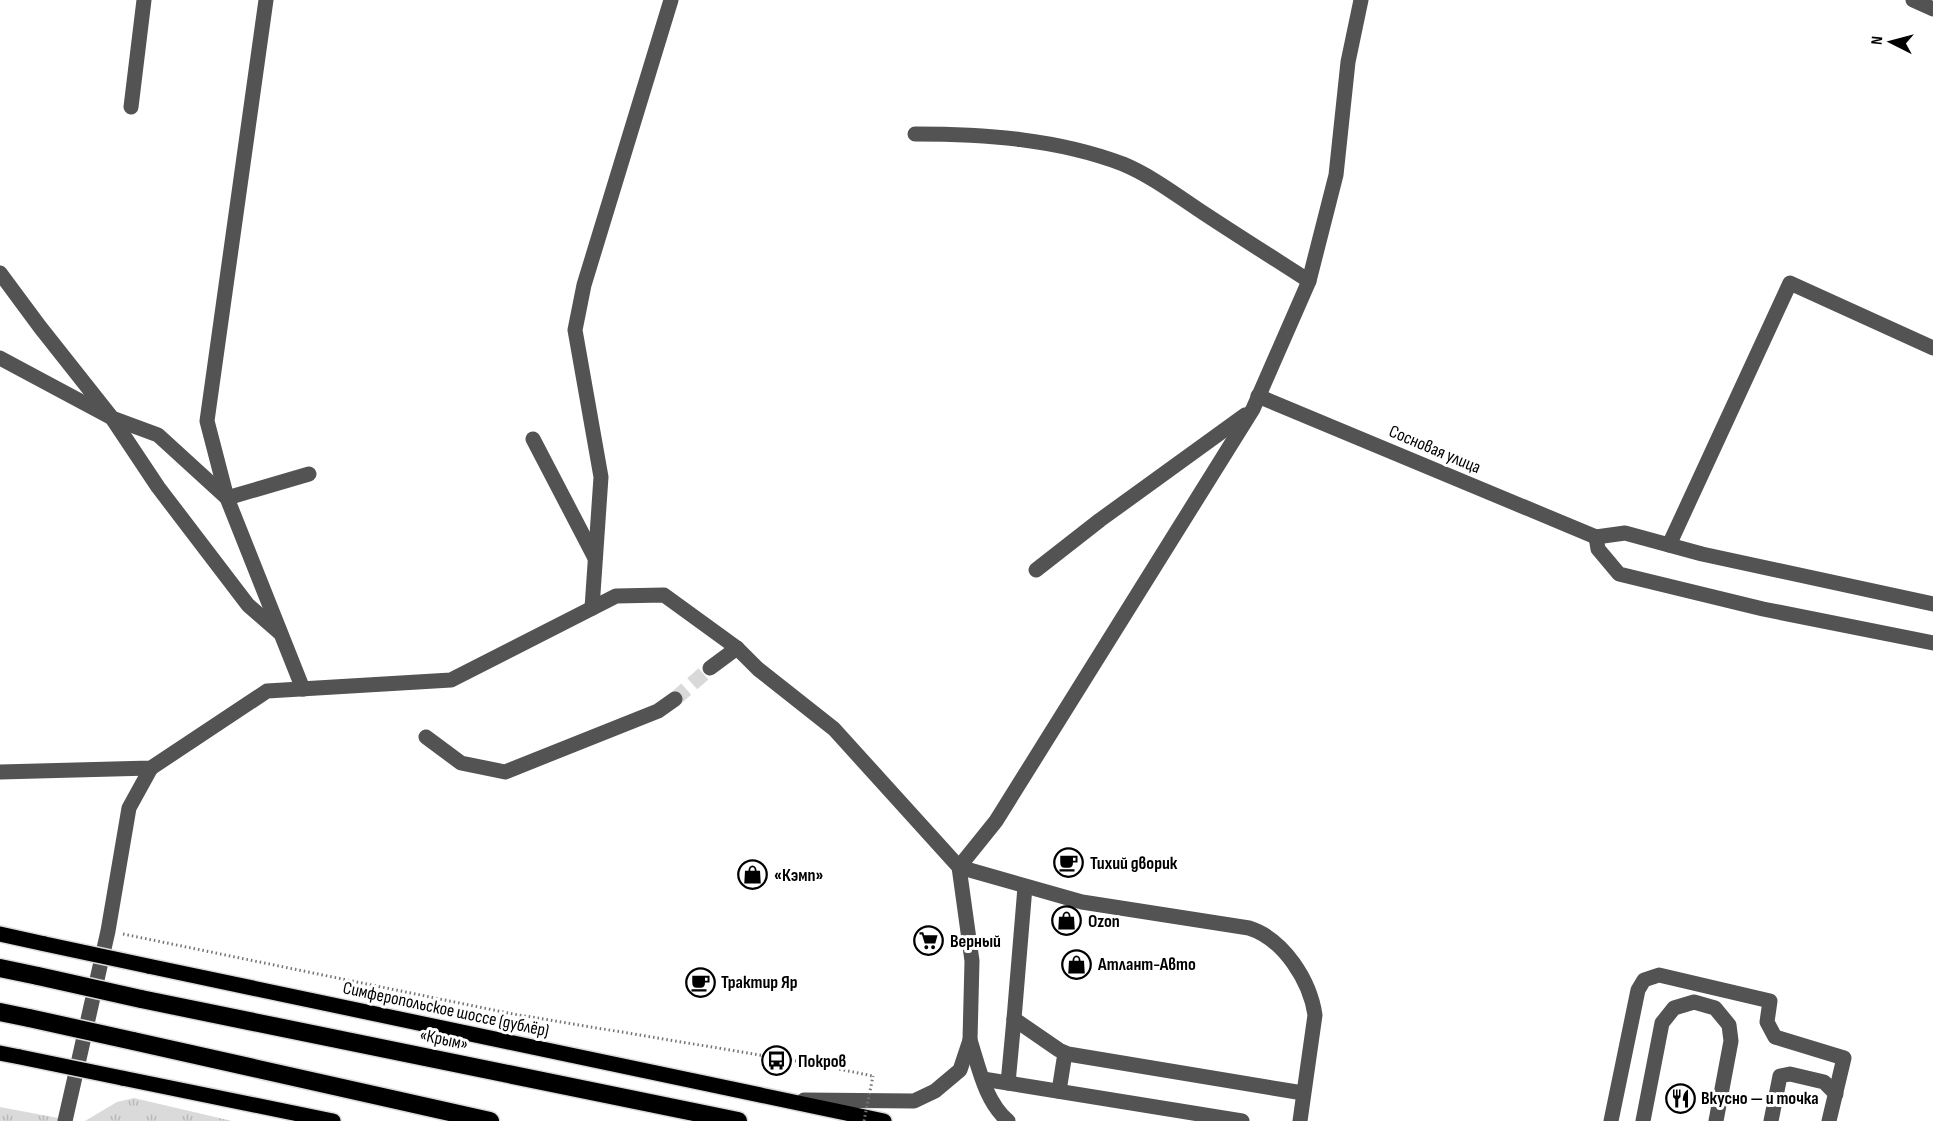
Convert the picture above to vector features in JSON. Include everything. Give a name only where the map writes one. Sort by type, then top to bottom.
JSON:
[{"type":"highway","name":"«Крым»","points":[[0,968],[738,1121]]},
{"type":"highway","points":[[0,1012],[490,1121]]},
{"type":"main road","name":"Симферопольское шоссе (дублёр)","points":[[0,934],[884,1121]]},
{"type":"main road","points":[[0,1053],[333,1121]]},
{"type":"street","points":[[131,107],[144,0]]},
{"type":"street","points":[[266,0],[207,421],[227,498],[303,688]]},
{"type":"street","points":[[592,608],[600,477],[575,330],[584,285],[671,0]]},
{"type":"street","points":[[782,1100],[914,1101],[935,1091],[960,1070],[970,1040],[972,961],[959,867],[996,821],[1255,403],[1309,281],[1336,175],[1348,62],[1361,0]]},
{"type":"street","points":[[1913,0],[1933,9]]},
{"type":"street","points":[[915,134],[966,134],[1064,147],[1124,165],[1167,189],[1220,232],[1309,281]]},
{"type":"street","points":[[0,273],[112,418],[158,488],[248,605],[281,634]]},
{"type":"street","points":[[1669,545],[1790,283],[1933,348]]},
{"type":"street","points":[[0,358],[112,418],[158,435],[227,498]]},
{"type":"street","points":[[1036,570],[1255,403]]},
{"type":"street","name":"Сосновая улица","points":[[1255,403],[1596,537]]},
{"type":"street","points":[[533,439],[595,558]]},
{"type":"street","points":[[227,498],[309,474]]},
{"type":"street","points":[[1933,604],[1701,554],[1625,533],[1596,537],[1598,549],[1619,574],[1763,609],[1933,643]]},
{"type":"street","points":[[65,1121],[108,932],[129,808],[151,768],[267,691],[451,680],[616,596],[664,595],[737,648],[758,669],[834,729],[959,867],[1089,904],[1249,928],[1269,937],[1301,974],[1314,1004],[1315,1016],[1300,1121]]},
{"type":"street","points":[[710,668],[737,648]]},
{"type":"street","points":[[426,737],[461,763],[505,771],[658,711],[675,699]]},
{"type":"street","points":[[0,772],[151,768]]},
{"type":"street","points":[[1008,1083],[1025,887]]},
{"type":"street","points":[[1611,1121],[1638,990],[1644,980],[1659,975],[1770,1001],[1767,1022],[1775,1037],[1844,1058],[1829,1121]]},
{"type":"street","points":[[1643,1121],[1662,1023],[1674,1008],[1694,1002],[1715,1008],[1729,1025],[1731,1041],[1716,1121]]},
{"type":"street","points":[[1014,1019],[1065,1053],[1303,1093]]},
{"type":"street","points":[[970,1040],[989,1097],[1008,1121]]},
{"type":"street","points":[[1059,1091],[1065,1053]]},
{"type":"street","points":[[1771,1121],[1780,1076],[1790,1074],[1824,1082],[1836,1094]]},
{"type":"street","points":[[983,1079],[1242,1121]]},
{"type":"path","points":[[108,932],[513,1014],[814,1064],[873,1076],[864,1121]]},
{"type":"green space","points":[[134,1098],[232,1121],[85,1121],[117,1102]]},
{"type":"green space","points":[[0,1107],[74,1121],[0,1121]]},
{"type":"tunnel","points":[[675,699],[710,668]]},
{"type":"place","name":"Тихий дворик","points":[[1069,863]]},
{"type":"place","name":"«Кэмп»","points":[[753,875]]},
{"type":"place","name":"Ozon","points":[[1067,921]]},
{"type":"place","name":"Верный","points":[[929,941]]},
{"type":"place","name":"Атлант-Авто","points":[[1077,964]]},
{"type":"place","name":"Трактир Яр","points":[[700,982]]},
{"type":"place","name":"Покров","points":[[777,1061]]},
{"type":"place","name":"Вкусно — и точка","points":[[1680,1098]]}]
